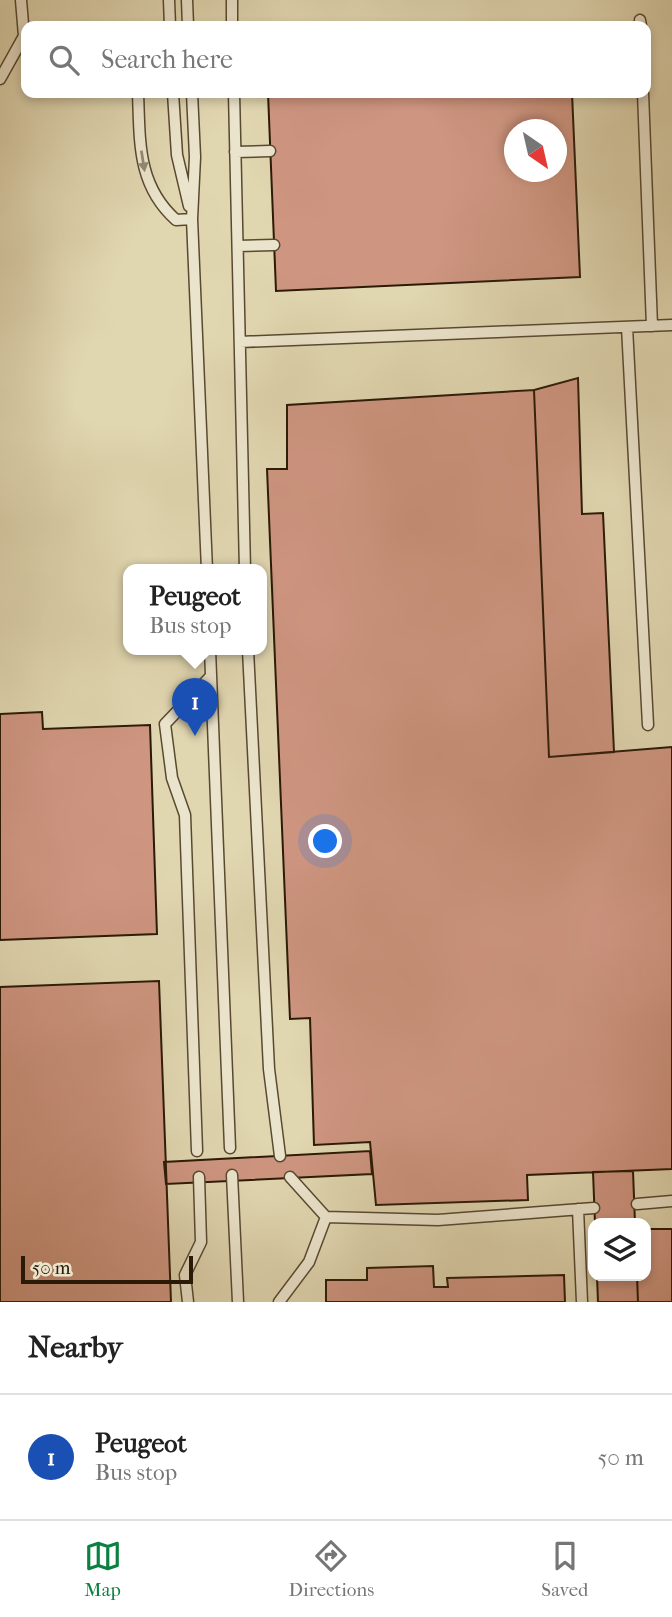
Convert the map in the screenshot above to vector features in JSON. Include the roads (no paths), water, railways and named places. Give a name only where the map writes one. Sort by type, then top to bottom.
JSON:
[{"type":"lane","points":[[21,0],[23,21]]},
{"type":"lane","points":[[169,0],[170,21]]},
{"type":"lane","points":[[187,0],[188,21]]},
{"type":"lane","points":[[232,0],[232,21]]},
{"type":"lane","points":[[0,79],[21,41]]},
{"type":"lane","points":[[139,98],[147,181],[159,204],[176,220],[192,219]]},
{"type":"lane","points":[[173,98],[177,155],[192,219]]},
{"type":"lane","points":[[192,98],[195,157],[192,219],[207,564]]},
{"type":"lane","points":[[234,98],[245,564]]},
{"type":"lane","points":[[643,98],[652,326]]},
{"type":"lane","points":[[235,152],[270,151]]},
{"type":"lane","points":[[237,246],[274,245]]},
{"type":"lane","points":[[240,342],[672,325]]},
{"type":"lane","points":[[627,327],[648,725]]},
{"type":"lane","points":[[210,655],[230,1148]]},
{"type":"lane","points":[[248,655],[269,1069],[280,1156]]},
{"type":"lane","points":[[197,1151],[185,815],[172,778],[164,724],[211,676]]},
{"type":"lane","points":[[232,1175],[238,1302]]},
{"type":"lane","points":[[188,1302],[185,1275],[201,1242],[199,1177]]},
{"type":"lane","points":[[290,1177],[326,1217],[438,1220],[593,1208]]},
{"type":"lane","points":[[637,1204],[672,1201]]},
{"type":"lane","points":[[578,1209],[582,1302]]},
{"type":"lane","points":[[279,1302],[309,1262],[326,1217]]},
{"type":"place","name":"Peugeot","points":[[195,736]]}]
